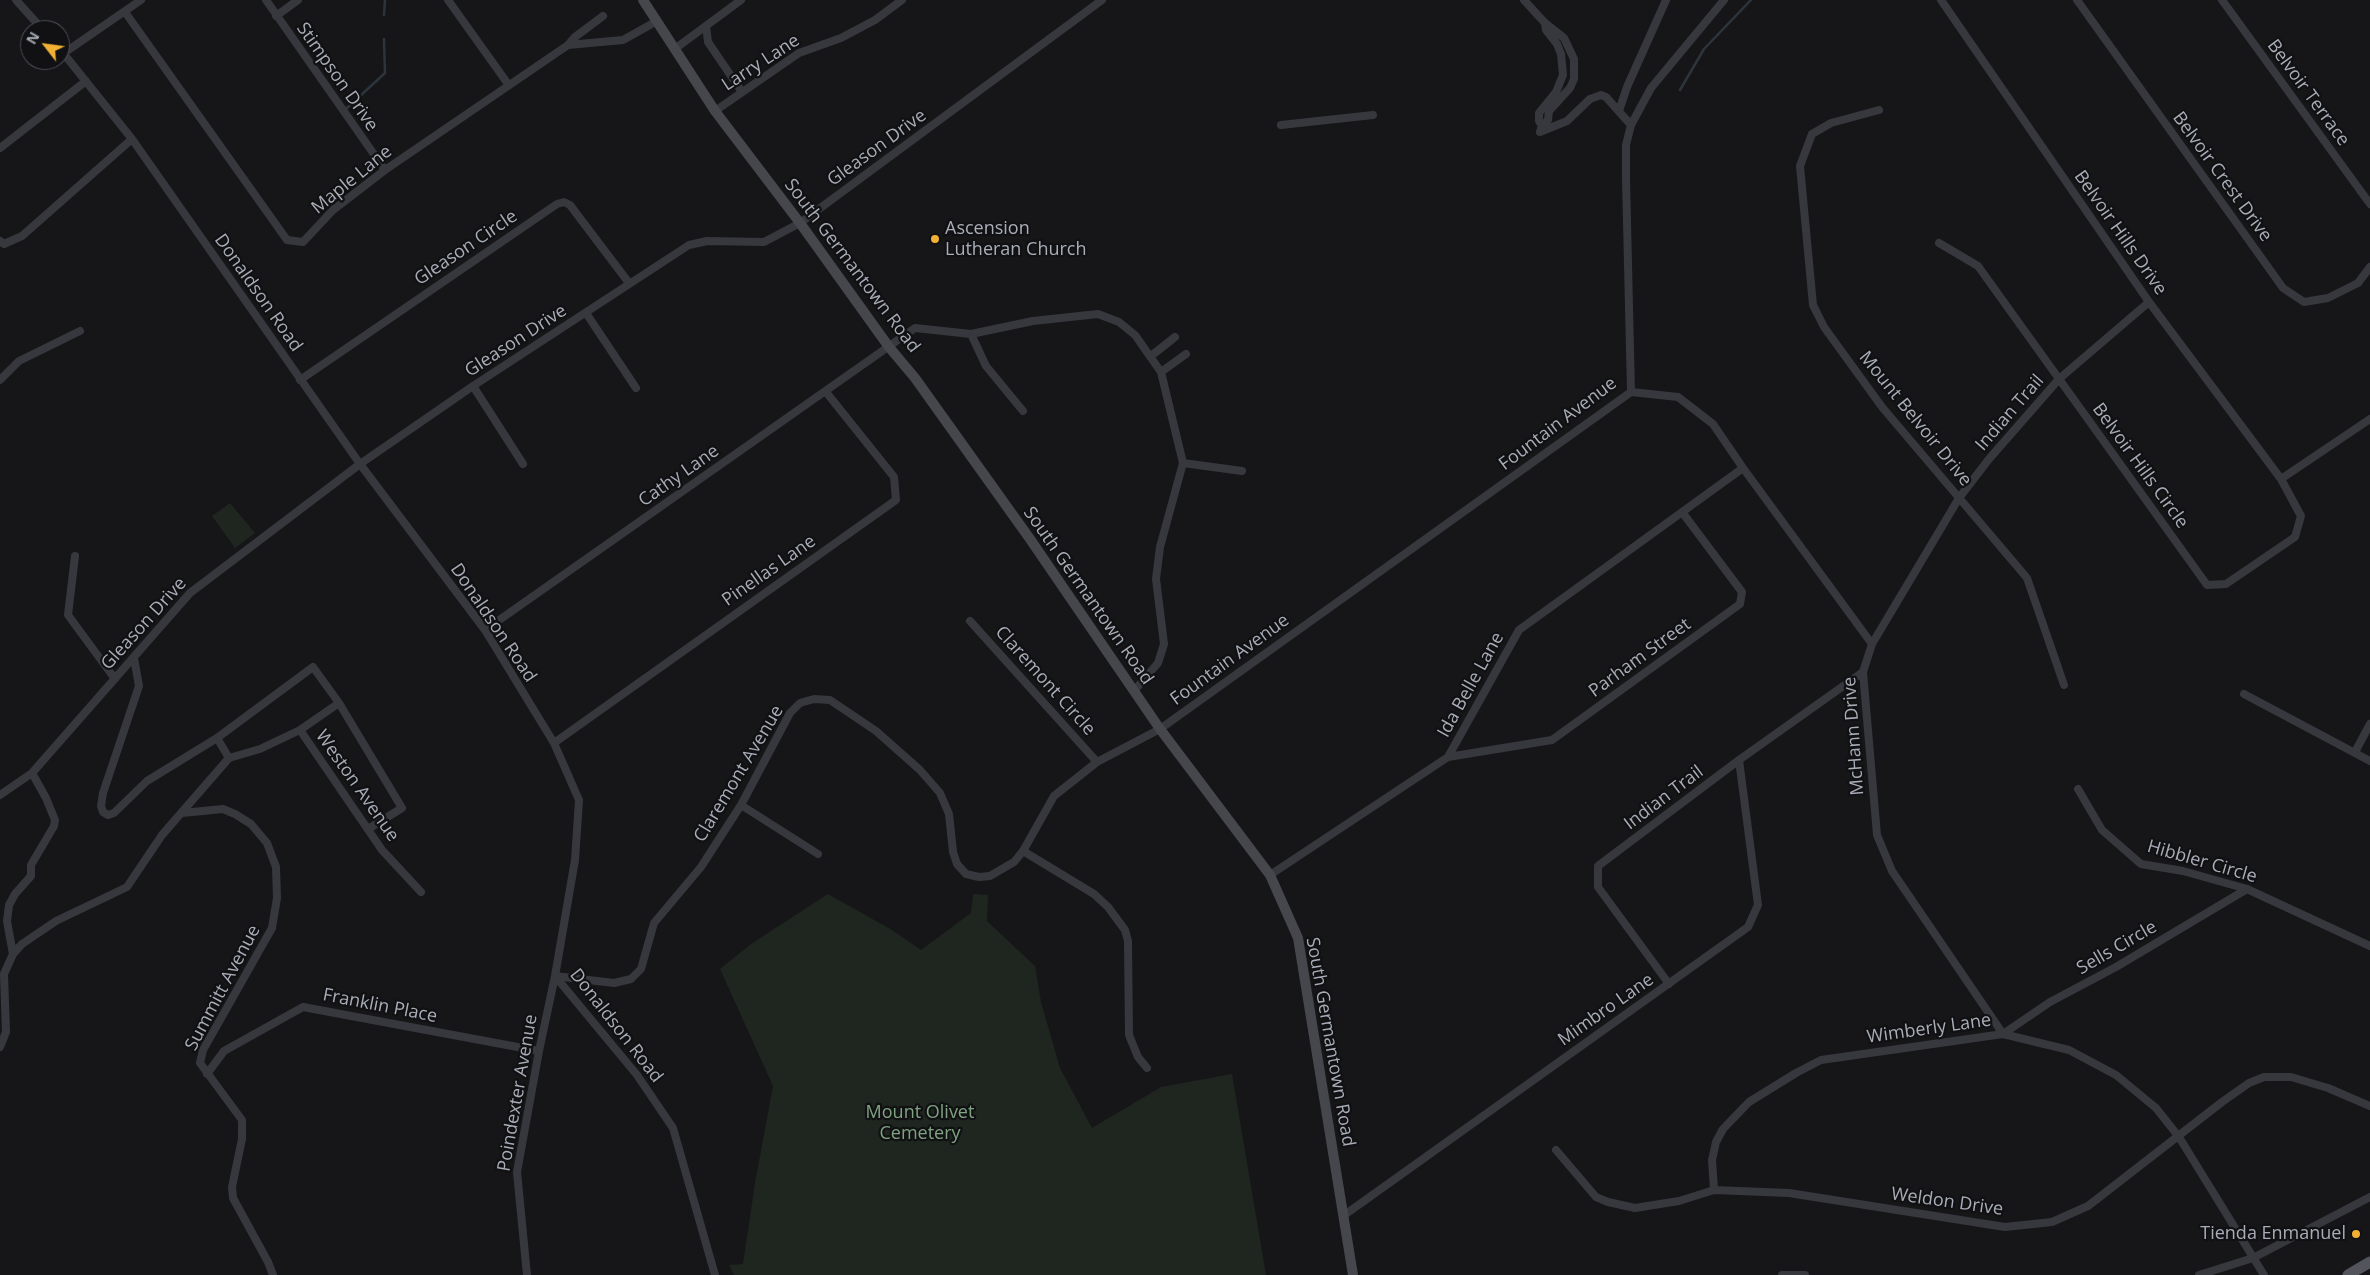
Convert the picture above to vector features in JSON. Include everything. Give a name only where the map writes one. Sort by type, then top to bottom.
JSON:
[{"type":"main road","name":"South Germantown Road","points":[[643,0],[676,48],[715,111],[800,223],[889,347],[915,378],[1160,728],[1270,875],[1298,938],[1353,1275]]},
{"type":"main road","points":[[2348,1275],[2370,1262]]},
{"type":"street","points":[[16,0],[34,20]]},
{"type":"street","points":[[70,46],[142,0]]},
{"type":"street","name":"Stimpson Drive","points":[[266,0],[385,170]]},
{"type":"street","points":[[276,16],[298,0]]},
{"type":"street","points":[[448,0],[508,84]]},
{"type":"street","points":[[676,48],[741,0]]},
{"type":"street","name":"Larry Lane","points":[[715,111],[798,53],[841,38],[875,20],[902,0]]},
{"type":"street","name":"Gleason Drive","points":[[0,795],[32,773],[190,592],[360,464],[473,386],[689,245],[707,241],[764,242],[800,223],[1102,0]]},
{"type":"street","points":[[1524,0],[1545,22],[1559,33],[1570,47],[1575,70],[1570,88],[1549,111],[1548,120],[1542,126],[1540,132],[1567,121],[1595,96],[1606,97],[1631,124]]},
{"type":"street","points":[[1619,111],[1627,87],[1666,0]]},
{"type":"street","name":"Fountain Avenue","points":[[1160,728],[1631,392],[1626,145],[1631,124],[1651,88],[1724,0]]},
{"type":"street","name":"Belvoir Hills Drive","points":[[1941,0],[2149,302],[2282,479]]},
{"type":"street","name":"Belvoir Crest Drive","points":[[2076,0],[2283,288],[2304,302],[2328,298],[2358,283],[2370,266]]},
{"type":"street","name":"Belvoir Terrace","points":[[2222,0],[2370,204]]},
{"type":"street","name":"Maple Lane","points":[[126,12],[287,240],[303,242],[333,210],[385,170],[508,84],[568,45],[575,37],[603,16]]},
{"type":"street","name":"Maple Lane","points":[[568,45],[623,40],[657,21]]},
{"type":"street","points":[[1542,126],[1539,121],[1539,113],[1556,92],[1563,75],[1561,54],[1557,44],[1546,30],[1545,22]]},
{"type":"street","points":[[706,26],[708,42],[742,92]]},
{"type":"street","name":"Donaldson Road","points":[[70,61],[132,139],[360,464],[485,630],[554,743],[578,800],[575,860],[556,976],[637,1075],[673,1128],[715,1275]]},
{"type":"street","points":[[0,148],[86,82]]},
{"type":"street","name":"Mount Belvoir Drive","points":[[1879,110],[1831,123],[1812,134],[1800,166],[1813,305],[1824,326],[1882,407],[2027,578],[2064,685]]},
{"type":"street","points":[[1282,125],[1373,115]]},
{"type":"street","points":[[2,243],[22,236],[132,139]]},
{"type":"street","name":"Gleason Circle","points":[[300,380],[557,204],[564,202],[570,205],[629,283]]},
{"type":"street","name":"Belvoir Hills Circle","points":[[1939,243],[1978,266],[2207,585],[2226,584],[2295,537],[2301,516],[2282,479]]},
{"type":"street","name":"Indian Trail","points":[[1872,644],[1960,498],[1989,459],[2059,379],[2149,302]]},
{"type":"street","points":[[586,313],[636,388]]},
{"type":"street","name":"Cathy Lane","points":[[485,630],[915,328],[971,334],[1033,321],[1098,314],[1119,322],[1135,335],[1161,372],[1183,463]]},
{"type":"street","points":[[0,380],[19,361],[80,331]]},
{"type":"street","points":[[971,334],[986,366],[1022,411]]},
{"type":"street","points":[[1151,356],[1175,337]]},
{"type":"street","points":[[1161,372],[1186,354]]},
{"type":"street","points":[[473,386],[523,464]]},
{"type":"street","name":"Pinellas Lane","points":[[554,743],[896,500],[894,477],[826,392]]},
{"type":"street","points":[[1631,392],[1678,397],[1713,424],[1872,644]]},
{"type":"street","points":[[2282,479],[2370,420]]},
{"type":"street","points":[[1134,691],[1158,663],[1164,644],[1156,579],[1160,547],[1183,463],[1242,471]]},
{"type":"street","name":"Ida Belle Lane","points":[[1270,875],[1448,758],[1519,630],[1743,468]]},
{"type":"street","name":"Parham Street","points":[[1448,758],[1552,740],[1740,604],[1742,592],[1682,512]]},
{"type":"street","points":[[75,556],[68,615],[115,679]]},
{"type":"street","name":"Claremont Circle","points":[[970,621],[1097,762]]},
{"type":"street","name":"McHann Drive","points":[[1872,644],[1863,672],[1877,835],[1892,871],[2003,1034]]},
{"type":"street","points":[[134,658],[139,686],[102,793],[101,806],[103,812],[108,815],[114,813],[147,781],[217,738],[313,667],[339,703],[402,808],[368,828]]},
{"type":"street","name":"Indian Trail","points":[[1669,984],[1598,887],[1598,866],[1739,760],[1863,672]]},
{"type":"street","points":[[2244,694],[2370,761]]},
{"type":"street","name":"Claremont Avenue","points":[[556,976],[614,983],[631,979],[641,969],[654,923],[701,867],[741,805],[790,713],[800,703],[814,699],[830,700],[876,731],[920,770],[940,793],[949,814],[952,852],[957,864],[966,874],[979,877],[990,876],[1008,866],[1023,851],[1054,796],[1097,762],[1160,728]]},
{"type":"street","points":[[300,730],[339,703]]},
{"type":"street","points":[[2355,752],[2370,724]]},
{"type":"street","name":"Weston Avenue","points":[[229,758],[260,749],[300,730],[382,850],[421,892]]},
{"type":"street","points":[[0,1047],[6,1032],[3,981],[6,967],[13,954],[22,944],[50,925],[127,888],[162,835],[182,814],[199,790],[229,758],[217,738]]},
{"type":"street","name":"Mimbro Lane","points":[[1343,1216],[1748,927],[1758,905],[1739,760]]},
{"type":"street","points":[[13,954],[7,921],[9,905],[15,894],[31,876],[31,865],[54,826],[55,820],[46,798],[32,773]]},
{"type":"street","name":"Hibbler Circle","points":[[2078,789],[2102,830],[2141,864],[2184,871],[2247,889],[2370,946]]},
{"type":"street","points":[[741,805],[818,854]]},
{"type":"street","name":"Summitt Avenue","points":[[182,814],[223,809],[243,818],[267,843],[276,867],[278,883],[272,928],[203,1050],[200,1063],[242,1120],[242,1139],[232,1188],[233,1198],[268,1262],[273,1275]]},
{"type":"street","points":[[1023,851],[1094,894],[1118,918],[1125,930],[1128,941],[1129,1035],[1138,1057],[1147,1068]]},
{"type":"street","name":"Sells Circle","points":[[2003,1034],[2050,1002],[2116,968],[2247,889]]},
{"type":"street","name":"Poindexter Avenue","points":[[527,1275],[517,1172],[539,1051],[556,976]]},
{"type":"street","name":"Franklin Place","points":[[207,1074],[224,1051],[303,1007],[539,1051]]},
{"type":"street","name":"Wimberly Lane","points":[[1714,1190],[1712,1160],[1716,1142],[1723,1129],[1750,1102],[1796,1073],[1821,1060],[2003,1034],[2069,1050],[2116,1076],[2156,1108],[2179,1137],[2264,1275]]},
{"type":"street","name":"Weldon Drive","points":[[1556,1150],[1596,1197],[1608,1202],[1635,1208],[1679,1202],[1714,1190],[1789,1193],[2006,1227],[2052,1222],[2088,1206],[2248,1083],[2264,1077],[2291,1077],[2328,1088],[2370,1106]]},
{"type":"street","points":[[2199,1275],[2253,1258],[2370,1197]]},
{"type":"street","points":[[1782,1275],[1805,1275]]},
{"type":"green space","points":[[230,503],[255,533],[235,548],[212,516]]},
{"type":"green space","name":"Mount Olivet Cemetery","points":[[828,894],[892,930],[921,950],[971,913],[973,894],[988,895],[987,921],[1035,966],[1041,1002],[1060,1068],[1092,1128],[1161,1087],[1232,1074],[1266,1275],[734,1275],[729,1265],[743,1264],[755,1183],[773,1086],[720,969],[751,944]]},
{"type":"waterway","points":[[384,15],[385,0]]},
{"type":"waterway","points":[[1680,90],[1704,49],[1751,0]]},
{"type":"waterway","points":[[347,108],[385,73],[384,39]]},
{"type":"place","name":"Ascension Lutheran Church","points":[[935,239]]},
{"type":"place","name":"Tienda Enmanuel","points":[[2356,1234]]}]
